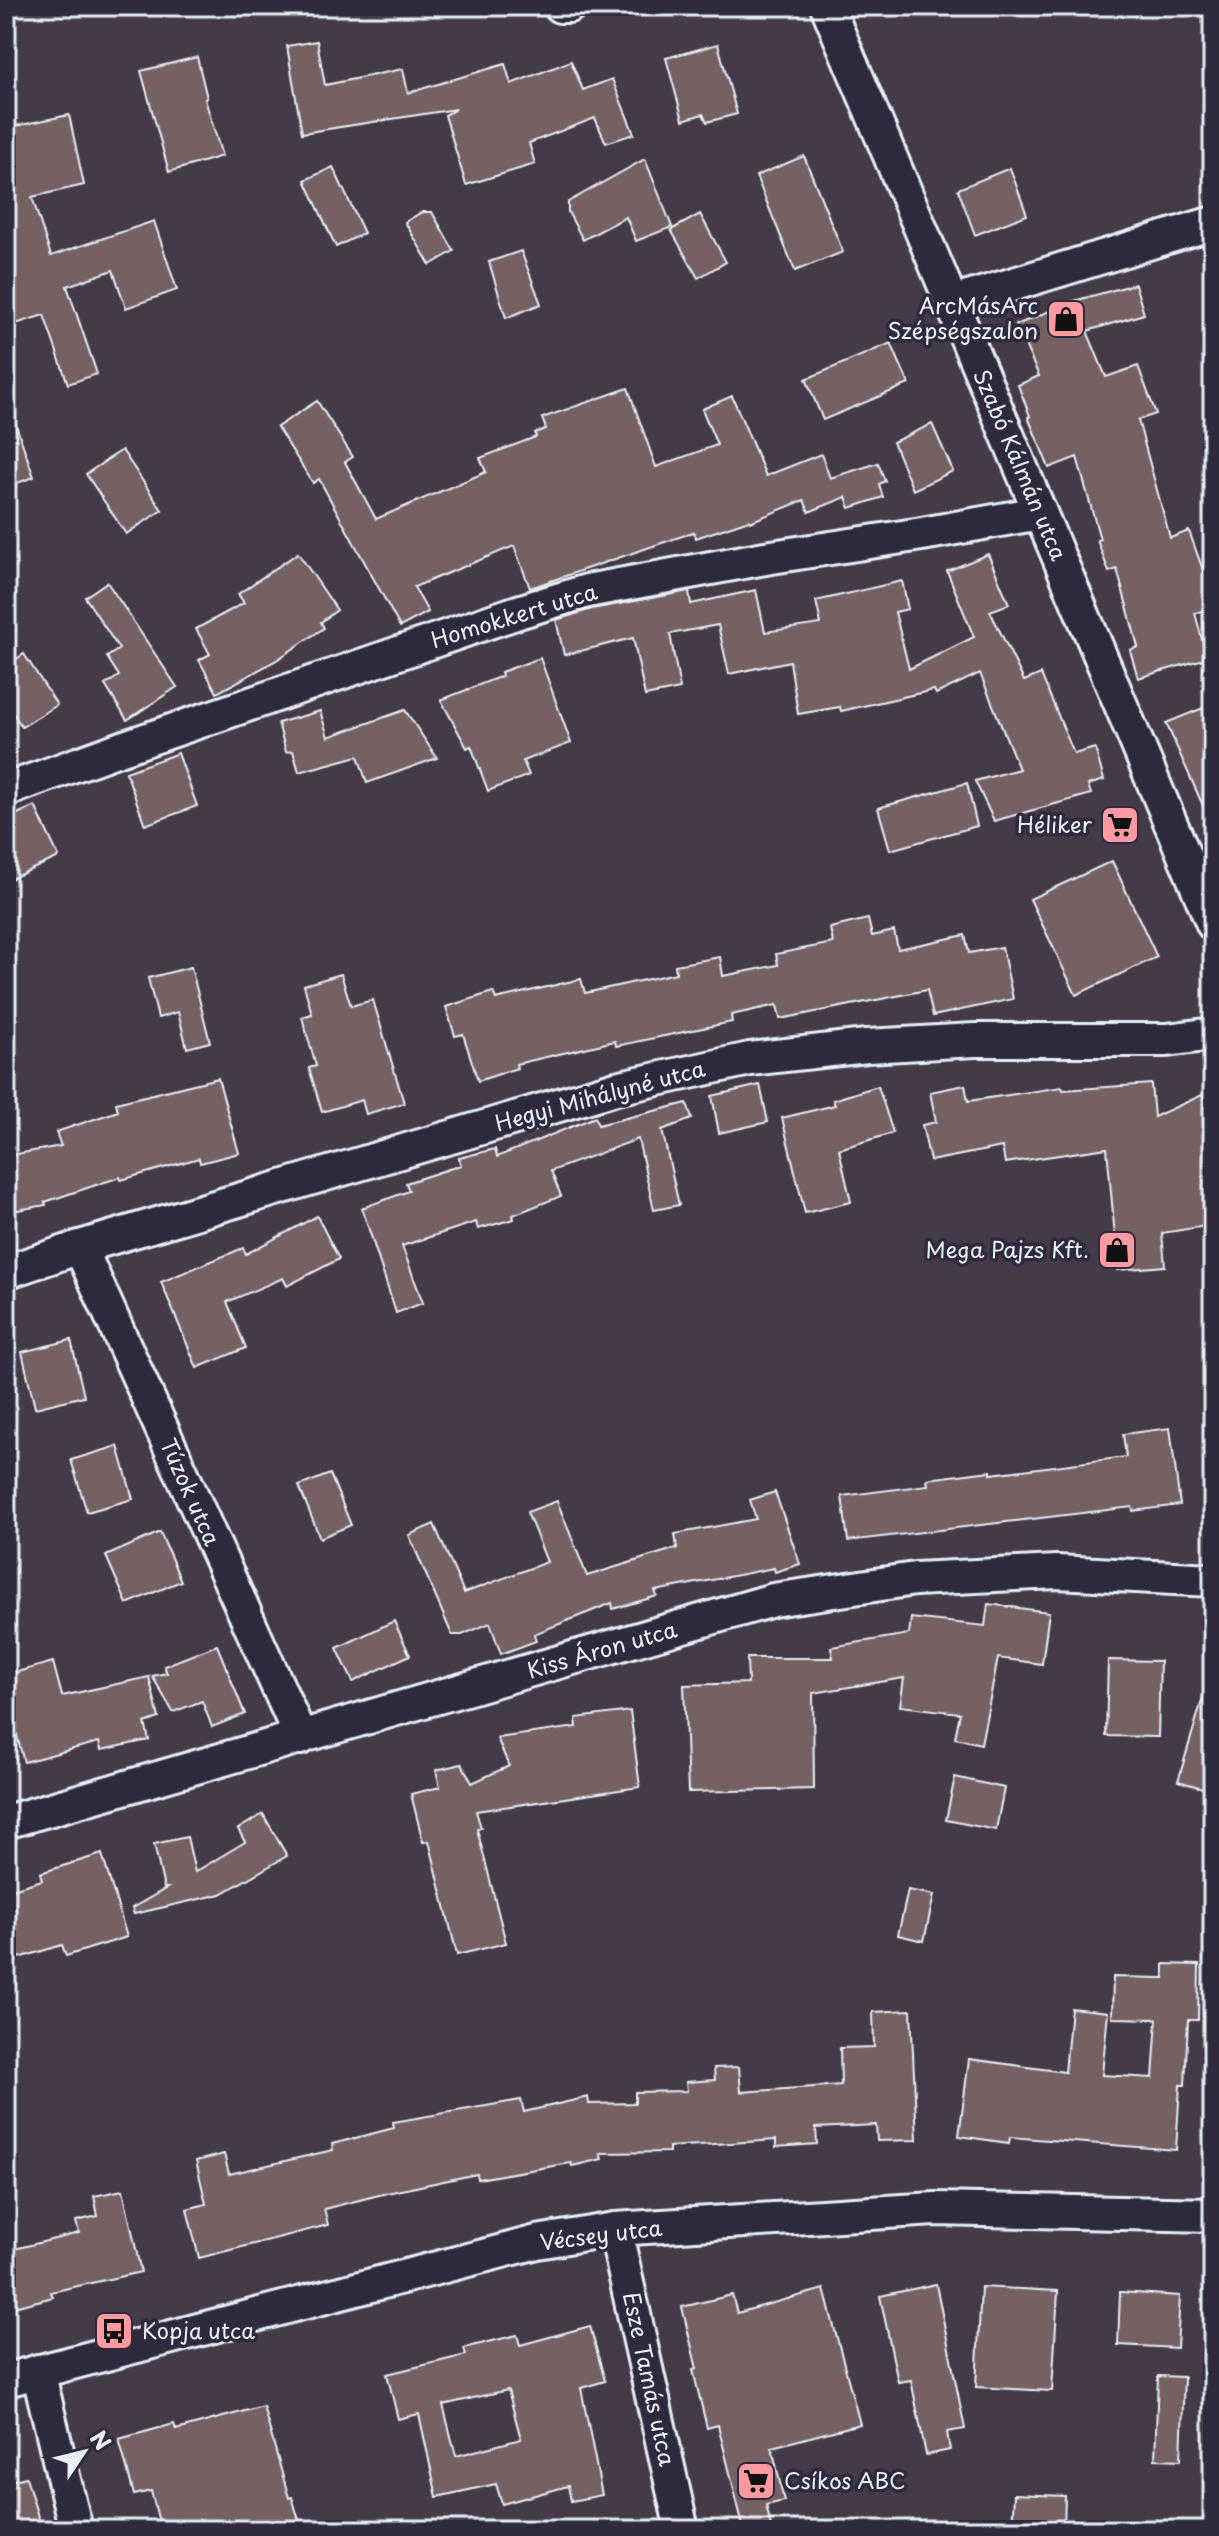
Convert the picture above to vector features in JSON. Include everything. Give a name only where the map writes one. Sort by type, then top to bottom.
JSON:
[{"type":"street","points":[[560,6],[569,6]]},
{"type":"street","name":"Szabó Kálmán utca","points":[[827,6],[1213,924]]},
{"type":"street","points":[[952,303],[1213,223]]},
{"type":"street","name":"Homokkert utca","points":[[6,790],[346,670],[587,591],[737,562],[1040,513]]},
{"type":"street","name":"Hegyi Mihályné utca","points":[[6,1272],[80,1247],[616,1088],[750,1059],[867,1046],[960,1041],[1167,1040],[1213,1034]]},
{"type":"street","name":"Túzok utca","points":[[80,1247],[301,1738]]},
{"type":"street","name":"Kiss Áron utca","points":[[6,1822],[773,1600],[915,1579],[1057,1572],[1213,1580]]},
{"type":"street","name":"Vécsey utca","points":[[6,2380],[537,2242],[615,2229],[935,2209],[1213,2215]]},
{"type":"street","name":"Esze Tamás utca","points":[[615,2229],[682,2530]]},
{"type":"street","points":[[38,2371],[76,2530]]},
{"type":"building","points":[[317,41],[325,85],[403,69],[408,93],[505,64],[511,84],[571,61],[583,90],[612,79],[634,134],[606,143],[595,118],[529,143],[535,164],[466,185],[445,115],[456,109],[302,133],[287,46]]},
{"type":"building","points":[[718,44],[737,114],[707,122],[703,114],[683,120],[666,58]]},
{"type":"building","points":[[197,57],[205,99],[222,156],[169,172],[141,71]]},
{"type":"building","points":[[69,115],[84,185],[32,197],[51,256],[154,221],[177,290],[126,308],[113,270],[67,286],[97,374],[68,384],[44,315],[12,325],[6,308],[6,128]]},
{"type":"building","points":[[804,156],[843,252],[795,271],[756,176]]},
{"type":"building","points":[[645,159],[672,227],[636,241],[626,217],[583,240],[568,212],[568,202]]},
{"type":"building","points":[[333,167],[364,233],[336,247],[305,180]]},
{"type":"building","points":[[1010,168],[1027,215],[975,235],[958,189]]},
{"type":"building","points":[[422,212],[432,212],[454,251],[430,265],[405,222]]},
{"type":"building","points":[[700,214],[726,262],[698,278],[671,230]]},
{"type":"building","points":[[521,251],[541,304],[506,318],[489,262]]},
{"type":"building","points":[[1135,284],[1144,314],[1087,331],[1106,377],[1138,366],[1156,414],[1138,420],[1170,538],[1189,531],[1213,598],[1213,608],[1195,613],[1207,658],[1138,678],[1130,650],[1138,647],[1117,569],[1109,572],[1097,540],[1100,539],[1077,457],[1049,468],[1028,417],[1018,385],[1039,376],[1016,325],[1074,301]]},
{"type":"building","points":[[891,343],[909,384],[823,420],[806,379]]},
{"type":"building","points":[[628,388],[656,467],[717,445],[702,409],[732,396],[766,476],[821,454],[830,478],[878,463],[885,481],[879,484],[883,497],[850,508],[846,497],[809,512],[804,500],[750,522],[696,538],[694,532],[530,588],[514,546],[414,587],[428,612],[400,627],[319,479],[313,483],[277,427],[317,401],[353,457],[345,462],[376,519],[486,472],[480,458],[536,437],[535,433],[546,429],[542,418]]},
{"type":"building","points":[[10,408],[34,477],[6,487],[6,409]]},
{"type":"building","points":[[932,424],[953,471],[913,490],[893,442]]},
{"type":"building","points":[[122,450],[162,510],[126,534],[86,474]]},
{"type":"building","points":[[298,553],[337,610],[321,622],[324,628],[275,661],[217,693],[199,660],[210,654],[196,629],[244,603],[238,594]]},
{"type":"building","points":[[988,554],[1009,604],[990,611],[1024,681],[1041,674],[1074,754],[1095,748],[1104,780],[1088,785],[1091,794],[994,821],[975,781],[1019,769],[980,673],[936,694],[934,690],[841,711],[840,707],[798,714],[790,661],[729,674],[718,625],[670,634],[680,689],[645,696],[633,638],[564,655],[556,620],[592,609],[689,591],[691,604],[756,590],[765,632],[821,624],[816,601],[902,581],[908,609],[895,612],[909,669],[974,637],[947,571]]},
{"type":"building","points":[[107,582],[177,687],[127,720],[105,685],[119,676],[107,657],[119,649],[85,597]]},
{"type":"building","points":[[24,654],[57,705],[22,727],[6,703],[6,666]]},
{"type":"building","points":[[540,658],[571,743],[523,761],[529,775],[488,791],[471,746],[467,748],[441,700]]},
{"type":"building","points":[[1213,704],[1213,828],[1166,723]]},
{"type":"building","points":[[405,710],[437,758],[367,783],[358,756],[299,772],[293,751],[286,752],[278,723],[320,711],[328,737]]},
{"type":"building","points":[[178,753],[197,806],[145,825],[126,772]]},
{"type":"building","points":[[967,783],[977,826],[890,850],[878,808]]},
{"type":"building","points":[[35,806],[59,857],[6,881],[6,819]]},
{"type":"building","points":[[1112,861],[1157,957],[1076,995],[1030,899]]},
{"type":"building","points":[[868,919],[872,936],[894,931],[898,949],[965,935],[969,953],[1002,947],[1013,999],[933,1016],[927,990],[780,1019],[777,1005],[731,1015],[732,1022],[616,1046],[615,1041],[516,1064],[517,1068],[478,1081],[463,1034],[455,1036],[446,1007],[493,992],[496,999],[581,979],[585,993],[676,973],[675,965],[720,957],[723,976],[778,965],[776,954],[833,943],[830,928]]},
{"type":"building","points":[[191,967],[210,1042],[187,1048],[178,1012],[158,1018],[148,978]]},
{"type":"building","points":[[341,974],[351,1006],[373,1000],[404,1103],[366,1114],[362,1100],[322,1112],[309,1068],[316,1066],[302,1017],[312,1014],[304,985]]},
{"type":"building","points":[[218,1078],[239,1153],[200,1163],[199,1158],[121,1180],[120,1177],[45,1202],[46,1205],[6,1212],[6,1156],[61,1146],[56,1132],[118,1111],[116,1103]]},
{"type":"building","points":[[1151,1084],[1154,1117],[1213,1090],[1213,1225],[1162,1233],[1165,1266],[1118,1270],[1107,1148],[1005,1163],[1002,1147],[930,1161],[922,1125],[936,1122],[930,1092],[965,1085],[968,1101],[1062,1087],[1063,1090]]},
{"type":"building","points":[[760,1085],[768,1122],[719,1133],[712,1096]]},
{"type":"building","points":[[878,1086],[893,1133],[839,1149],[851,1202],[805,1213],[782,1118],[835,1105],[833,1100]]},
{"type":"building","points":[[687,1103],[692,1119],[662,1130],[679,1205],[654,1210],[638,1139],[551,1171],[561,1196],[513,1215],[514,1219],[478,1229],[476,1222],[402,1246],[423,1303],[396,1313],[362,1208],[409,1191],[406,1183],[461,1165],[459,1158],[495,1149],[497,1157],[595,1117],[598,1125]]},
{"type":"building","points":[[317,1216],[339,1259],[287,1286],[283,1278],[227,1302],[246,1348],[197,1368],[161,1282],[243,1248],[246,1254]]},
{"type":"building","points":[[71,1340],[84,1396],[35,1408],[22,1352]]},
{"type":"building","points":[[1170,1428],[1180,1505],[1133,1511],[1132,1507],[848,1541],[842,1496],[928,1485],[927,1479],[1126,1457],[1123,1434]]},
{"type":"building","points":[[118,1446],[133,1499],[87,1512],[71,1460]]},
{"type":"building","points":[[330,1474],[351,1525],[320,1538],[299,1486]]},
{"type":"building","points":[[775,1492],[800,1564],[775,1572],[774,1568],[655,1591],[657,1596],[613,1609],[612,1603],[534,1634],[536,1641],[501,1654],[490,1623],[462,1635],[452,1635],[409,1535],[434,1524],[464,1593],[547,1562],[527,1512],[557,1501],[587,1576],[677,1548],[675,1534],[756,1519],[750,1500]]},
{"type":"building","points":[[160,1532],[181,1581],[127,1604],[106,1556]]},
{"type":"building","points":[[988,1604],[1049,1612],[1042,1664],[998,1658],[981,1744],[955,1738],[960,1713],[900,1706],[904,1678],[813,1693],[814,1789],[688,1792],[684,1685],[748,1683],[747,1658],[833,1658],[831,1647],[909,1634],[911,1618],[985,1626]]},
{"type":"building","points":[[394,1621],[410,1655],[353,1682],[337,1648]]},
{"type":"building","points":[[217,1645],[245,1714],[212,1727],[202,1701],[173,1712],[152,1676],[167,1673],[164,1666]]},
{"type":"building","points":[[1108,1660],[1160,1661],[1158,1737],[1106,1736]]},
{"type":"building","points":[[53,1662],[62,1696],[149,1677],[159,1718],[145,1723],[149,1740],[101,1750],[99,1742],[24,1762],[6,1695],[6,1675]]},
{"type":"building","points":[[1207,1684],[1213,1685],[1213,1791],[1178,1781]]},
{"type":"building","points":[[630,1711],[640,1787],[476,1811],[481,1828],[477,1829],[506,1943],[457,1955],[429,1841],[423,1842],[411,1794],[440,1787],[436,1770],[462,1764],[472,1783],[509,1766],[497,1738],[577,1727],[576,1718]]},
{"type":"building","points":[[955,1777],[1004,1788],[996,1830],[946,1820]]},
{"type":"building","points":[[263,1814],[287,1856],[221,1894],[134,1914],[132,1908],[167,1888],[164,1888],[154,1844],[187,1837],[195,1872],[245,1842],[238,1829]]},
{"type":"building","points":[[102,1854],[127,1937],[66,1956],[62,1945],[6,1962],[6,1891],[42,1880],[40,1873]]},
{"type":"building","points":[[908,1890],[934,1895],[924,1941],[898,1935]]},
{"type":"building","points":[[1164,1964],[1199,1965],[1198,2020],[1188,2020],[1185,2085],[1180,2085],[1176,2150],[1010,2137],[1009,2143],[959,2136],[969,2059],[1065,2072],[1071,2008],[1108,2012],[1102,2075],[1153,2078],[1157,2019],[1112,2018],[1113,1977],[1164,1978]]},
{"type":"building","points":[[911,2010],[917,2140],[877,2141],[876,2125],[816,2128],[817,2144],[776,2147],[776,2140],[669,2147],[669,2152],[600,2153],[602,2159],[572,2166],[571,2163],[478,2179],[477,2174],[324,2209],[328,2225],[199,2258],[187,2209],[206,2204],[196,2161],[224,2154],[229,2174],[333,2150],[332,2144],[394,2128],[393,2122],[521,2100],[524,2112],[588,2097],[589,2104],[635,2103],[635,2092],[687,2091],[686,2082],[715,2080],[714,2068],[739,2067],[741,2092],[841,2085],[840,2048],[874,2047],[873,2012]]},
{"type":"building","points":[[123,2190],[141,2272],[51,2292],[53,2297],[6,2309],[6,2251],[79,2233],[76,2221],[98,2216],[94,2196]]},
{"type":"building","points":[[936,2284],[965,2429],[947,2432],[950,2450],[926,2455],[911,2380],[898,2382],[880,2296]]},
{"type":"building","points":[[981,2287],[1058,2291],[1052,2391],[976,2387]]},
{"type":"building","points":[[824,2289],[860,2424],[772,2447],[784,2501],[766,2505],[771,2526],[744,2530],[718,2425],[707,2428],[682,2307],[732,2295],[737,2313]]},
{"type":"building","points":[[1120,2292],[1180,2296],[1177,2348],[1118,2345]]},
{"type":"building","points":[[590,2326],[605,2381],[581,2388],[602,2495],[571,2501],[568,2486],[502,2504],[496,2484],[437,2497],[419,2414],[398,2419],[387,2374],[466,2355],[464,2348],[517,2335],[520,2345]],"holes":[[[508,2390],[521,2439],[456,2456],[443,2405]]]},
{"type":"building","points":[[1158,2376],[1184,2377],[1181,2460],[1155,2459]]},
{"type":"building","points":[[263,2406],[289,2498],[292,2497],[302,2530],[161,2530],[151,2491],[134,2495],[119,2439],[174,2424],[176,2430]]},
{"type":"building","points":[[26,2477],[42,2530],[10,2530],[6,2516],[6,2482]]},
{"type":"building","points":[[1014,2494],[1065,2496],[1064,2530],[1012,2530]]},
{"type":"place","name":"ArcMásArc Szépségszalon","points":[[1066,319]]},
{"type":"place","name":"Héliker","points":[[1120,825]]},
{"type":"place","name":"Mega Pajzs Kft.","points":[[1117,1250]]},
{"type":"place","name":"Kopja utca","points":[[114,2331]]},
{"type":"place","name":"Csíkos ABC","points":[[756,2481]]}]
